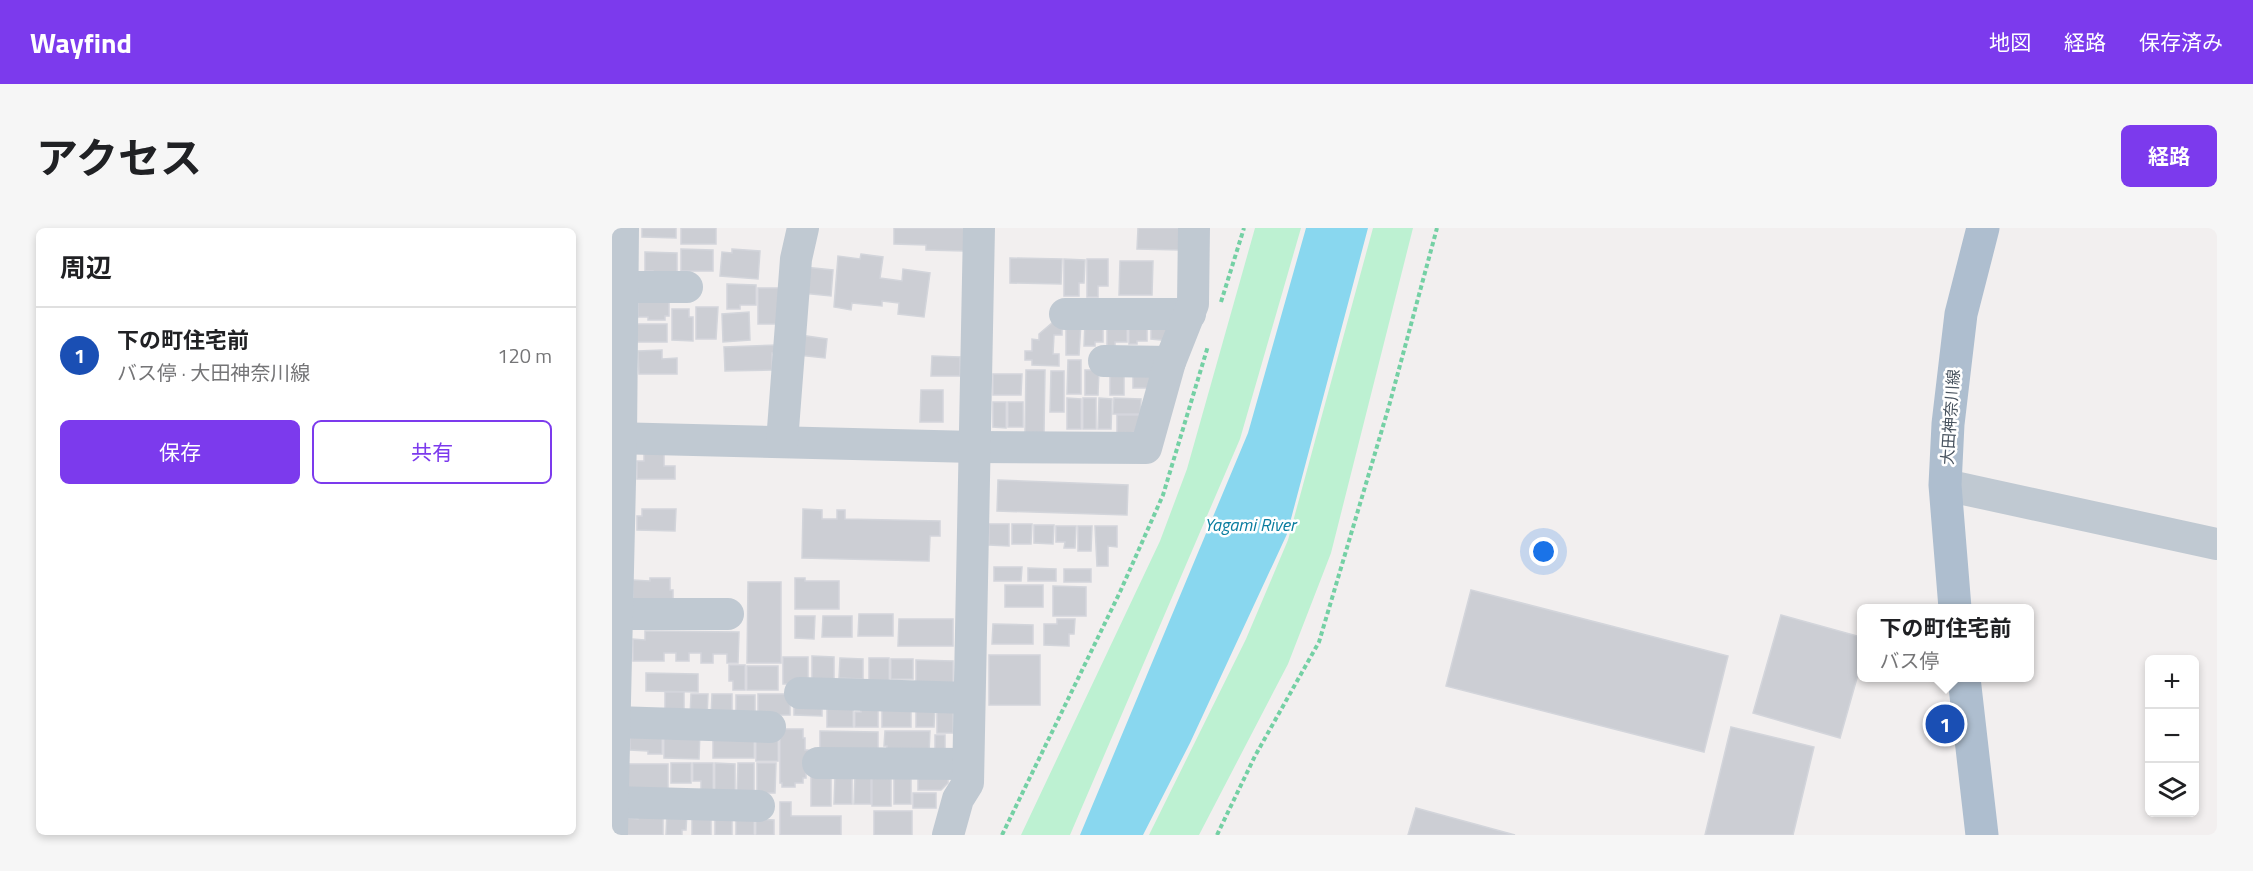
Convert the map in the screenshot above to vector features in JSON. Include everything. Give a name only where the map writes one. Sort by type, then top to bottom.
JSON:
[{"type":"main road","name":"大田神奈川線","points":[[1955,604],[1945,485],[1950,402],[1959,325],[1983,228]]},
{"type":"main road","points":[[1964,682],[1982,835]]},
{"type":"street","points":[[612,833],[617,614],[619,290],[623,228]]},
{"type":"street","points":[[782,442],[796,259],[803,228]]},
{"type":"street","points":[[948,835],[958,799],[968,783],[979,228]]},
{"type":"street","points":[[1194,228],[1193,304],[1204,313]]},
{"type":"street","points":[[619,290],[687,287]]},
{"type":"street","points":[[617,438],[974,447],[1146,448],[1170,362],[1204,313]]},
{"type":"street","points":[[1065,314],[1204,313]]},
{"type":"street","points":[[1104,361],[1170,362]]},
{"type":"street","points":[[1945,485],[2217,544]]},
{"type":"street","points":[[617,614],[728,614]]},
{"type":"street","points":[[800,693],[969,698]]},
{"type":"street","points":[[615,722],[770,727]]},
{"type":"street","points":[[818,763],[968,764]]},
{"type":"street","points":[[613,802],[759,806]]},
{"type":"path","points":[[1204,313],[1244,228]]},
{"type":"path","points":[[1217,835],[1256,756],[1319,642],[1389,406],[1437,228]]},
{"type":"path","points":[[1002,835],[1120,592],[1163,495],[1208,346]]},
{"type":"green space","points":[[1255,228],[1301,228],[1240,439],[1070,835],[1021,835],[1160,541],[1187,469]]},
{"type":"green space","points":[[1373,228],[1413,228],[1331,553],[1288,664],[1199,835],[1149,835],[1246,639],[1288,540]]},
{"type":"water","name":"Yagami River","points":[[1306,228],[1368,228],[1287,534],[1190,743],[1143,835],[1080,835],[1248,433]]},
{"type":"building","points":[[642,228],[676,228],[676,238],[642,237]]},
{"type":"building","points":[[681,228],[716,228],[716,244],[681,244]]},
{"type":"building","points":[[894,228],[964,228],[964,251],[926,250],[926,245],[894,244]]},
{"type":"building","points":[[1138,228],[1180,228],[1180,250],[1137,249]]},
{"type":"building","points":[[681,249],[713,250],[713,271],[681,271]]},
{"type":"building","points":[[732,249],[760,251],[758,279],[720,276],[722,252],[732,253]]},
{"type":"building","points":[[645,252],[677,253],[677,276],[653,276],[653,271],[645,271]]},
{"type":"building","points":[[861,254],[883,257],[880,278],[902,281],[903,269],[930,273],[924,317],[898,314],[899,303],[882,301],[882,306],[852,303],[851,310],[834,307],[838,256],[860,259]]},
{"type":"building","points":[[1010,258],[1062,259],[1061,284],[1010,283]]},
{"type":"building","points":[[1064,259],[1085,260],[1084,283],[1079,283],[1079,296],[1064,296]]},
{"type":"building","points":[[1087,259],[1108,259],[1108,286],[1098,286],[1098,297],[1087,297]]},
{"type":"building","points":[[1120,261],[1153,261],[1152,295],[1119,295]]},
{"type":"building","points":[[804,267],[833,270],[831,296],[802,293]]},
{"type":"building","points":[[727,284],[756,285],[756,305],[740,305],[740,309],[727,309]]},
{"type":"building","points":[[758,288],[780,288],[780,324],[758,324]]},
{"type":"building","points":[[638,299],[669,299],[669,316],[665,316],[665,320],[648,320],[648,317],[638,317]]},
{"type":"building","points":[[696,307],[718,307],[716,339],[696,339]]},
{"type":"building","points":[[672,309],[689,309],[689,317],[693,317],[693,341],[672,340]]},
{"type":"building","points":[[749,312],[750,340],[723,342],[722,314]]},
{"type":"building","points":[[1085,322],[1103,322],[1103,342],[1095,342],[1095,346],[1084,346]]},
{"type":"building","points":[[1107,322],[1127,322],[1127,342],[1115,342],[1115,348],[1107,347]]},
{"type":"building","points":[[1129,322],[1147,322],[1147,341],[1129,344]]},
{"type":"building","points":[[1052,323],[1062,323],[1062,335],[1054,335],[1053,354],[1059,354],[1059,366],[1032,365],[1032,360],[1025,360],[1025,351],[1032,351],[1032,339],[1039,340],[1039,334]]},
{"type":"building","points":[[1066,323],[1081,323],[1079,355],[1066,355]]},
{"type":"building","points":[[1151,323],[1170,323],[1170,341],[1151,339]]},
{"type":"building","points":[[637,324],[667,324],[667,342],[637,342]]},
{"type":"building","points":[[800,335],[827,339],[825,358],[798,355]]},
{"type":"building","points":[[778,345],[778,353],[772,353],[772,370],[725,371],[724,347]]},
{"type":"building","points":[[662,350],[662,359],[677,358],[677,374],[639,374],[638,351]]},
{"type":"building","points":[[932,356],[960,357],[960,376],[931,376]]},
{"type":"building","points":[[1068,360],[1081,360],[1081,394],[1067,394]]},
{"type":"building","points":[[1026,370],[1045,370],[1044,433],[1025,433]]},
{"type":"building","points":[[1085,370],[1099,370],[1098,395],[1085,395]]},
{"type":"building","points":[[1110,370],[1124,370],[1124,395],[1110,395]]},
{"type":"building","points":[[1133,370],[1153,370],[1152,388],[1133,388]]},
{"type":"building","points":[[1051,371],[1064,371],[1064,412],[1050,412]]},
{"type":"building","points":[[993,374],[1022,374],[1021,395],[993,395]]},
{"type":"building","points":[[921,390],[943,390],[943,422],[920,422]]},
{"type":"building","points":[[1067,398],[1081,399],[1081,429],[1067,429]]},
{"type":"building","points":[[1083,398],[1096,398],[1096,429],[1083,429]]},
{"type":"building","points":[[1099,398],[1112,399],[1111,429],[1098,429]]},
{"type":"building","points":[[1114,398],[1141,399],[1140,414],[1113,414]]},
{"type":"building","points":[[993,402],[1006,402],[1006,428],[993,427]]},
{"type":"building","points":[[1008,402],[1023,402],[1023,427],[1008,427]]},
{"type":"building","points":[[1117,415],[1139,415],[1139,432],[1117,434]]},
{"type":"building","points":[[644,450],[664,450],[664,466],[675,466],[675,479],[637,479],[637,461],[644,461]]},
{"type":"building","points":[[998,480],[1128,485],[1127,515],[997,511]]},
{"type":"building","points":[[642,509],[676,509],[675,531],[637,530],[637,516],[642,516]]},
{"type":"building","points":[[803,509],[822,510],[822,519],[837,519],[837,510],[845,510],[845,519],[940,521],[940,536],[930,536],[929,561],[802,558]]},
{"type":"building","points":[[989,524],[1009,524],[1009,546],[989,545]]},
{"type":"building","points":[[1012,524],[1032,524],[1031,544],[1012,544]]},
{"type":"building","points":[[1034,525],[1054,525],[1053,544],[1034,543]]},
{"type":"building","points":[[1056,526],[1076,526],[1075,548],[1064,548],[1065,542],[1056,542]]},
{"type":"building","points":[[1078,526],[1092,526],[1091,551],[1078,551]]},
{"type":"building","points":[[1095,526],[1117,526],[1117,547],[1108,546],[1108,566],[1097,566]]},
{"type":"building","points":[[994,567],[1022,567],[1021,581],[994,581]]},
{"type":"building","points":[[1028,568],[1056,569],[1056,581],[1028,581]]},
{"type":"building","points":[[1064,569],[1091,569],[1091,582],[1064,582]]},
{"type":"building","points":[[650,578],[670,578],[673,604],[633,603],[633,580],[650,581]]},
{"type":"building","points":[[795,578],[805,578],[805,581],[839,581],[839,609],[795,609]]},
{"type":"building","points":[[748,582],[781,582],[781,663],[747,663]]},
{"type":"building","points":[[1005,585],[1043,585],[1043,607],[1005,607]]},
{"type":"building","points":[[1053,586],[1086,587],[1086,616],[1053,616]]},
{"type":"building","points":[[1471,590],[1728,656],[1704,752],[1446,686]]},
{"type":"building","points":[[859,614],[893,614],[893,636],[858,636]]},
{"type":"building","points":[[1781,615],[1857,636],[1857,678],[1840,738],[1753,713]]},
{"type":"building","points":[[795,616],[815,616],[814,639],[795,638]]},
{"type":"building","points":[[823,616],[852,616],[852,637],[822,637]]},
{"type":"building","points":[[899,619],[953,619],[953,646],[898,646]]},
{"type":"building","points":[[1057,619],[1075,619],[1074,634],[1069,634],[1069,646],[1044,645],[1044,624],[1057,624]]},
{"type":"building","points":[[993,624],[1033,625],[1033,644],[992,644]]},
{"type":"building","points":[[645,631],[739,632],[738,663],[727,663],[727,654],[713,654],[713,663],[701,663],[701,653],[689,653],[689,661],[676,661],[676,653],[664,653],[664,661],[633,661],[633,639],[645,640]]},
{"type":"building","points":[[989,655],[1040,655],[1040,705],[989,705]]},
{"type":"building","points":[[812,656],[834,657],[834,682],[812,681]]},
{"type":"building","points":[[783,657],[808,657],[808,684],[783,684]]},
{"type":"building","points":[[840,658],[863,659],[863,679],[839,678]]},
{"type":"building","points":[[869,658],[889,658],[889,684],[869,684]]},
{"type":"building","points":[[891,659],[913,659],[913,679],[891,679]]},
{"type":"building","points":[[916,660],[953,661],[953,687],[916,686]]},
{"type":"building","points":[[729,665],[745,665],[745,690],[733,690],[733,681],[729,681]]},
{"type":"building","points":[[747,666],[778,666],[778,690],[747,690]]},
{"type":"building","points":[[646,673],[698,674],[698,692],[646,691]]},
{"type":"building","points":[[665,692],[684,692],[684,712],[665,712]]},
{"type":"building","points":[[691,694],[708,694],[707,717],[690,717]]},
{"type":"building","points":[[712,694],[732,694],[732,717],[711,717]]},
{"type":"building","points":[[758,694],[790,694],[790,715],[758,715]]},
{"type":"building","points":[[736,695],[755,695],[755,715],[736,715]]},
{"type":"building","points":[[794,700],[822,703],[822,716],[794,715]]},
{"type":"building","points":[[935,705],[934,727],[916,727],[916,709]]},
{"type":"building","points":[[937,705],[953,705],[953,733],[937,733]]},
{"type":"building","points":[[827,707],[853,707],[853,727],[827,727]]},
{"type":"building","points":[[861,707],[878,707],[878,727],[855,727],[855,712],[861,712]]},
{"type":"building","points":[[882,709],[911,709],[911,727],[882,727]]},
{"type":"building","points":[[1731,727],[1814,747],[1793,835],[1705,835]]},
{"type":"building","points":[[780,729],[803,729],[805,750],[808,750],[808,768],[806,768],[806,778],[803,778],[803,783],[795,783],[795,787],[782,787],[780,783]]},
{"type":"building","points":[[630,731],[662,731],[662,754],[630,750]]},
{"type":"building","points":[[664,731],[700,731],[699,759],[664,758]]},
{"type":"building","points":[[820,731],[878,732],[878,750],[820,748]]},
{"type":"building","points":[[885,731],[930,731],[929,754],[887,754],[887,746],[884,746]]},
{"type":"building","points":[[756,735],[778,735],[778,761],[756,761]]},
{"type":"building","points":[[935,735],[945,735],[945,753],[935,753]]},
{"type":"building","points":[[713,736],[754,736],[754,758],[713,758]]},
{"type":"building","points":[[671,763],[691,763],[691,783],[671,783]]},
{"type":"building","points":[[693,763],[713,763],[713,792],[701,792],[701,781],[693,781]]},
{"type":"building","points":[[715,763],[735,764],[735,794],[715,794]]},
{"type":"building","points":[[738,763],[754,763],[754,797],[737,797]]},
{"type":"building","points":[[757,763],[776,763],[775,793],[757,793]]},
{"type":"building","points":[[628,764],[668,764],[668,790],[628,790]]},
{"type":"building","points":[[811,772],[831,772],[831,806],[811,806]]},
{"type":"building","points":[[855,775],[871,775],[871,804],[854,804]]},
{"type":"building","points":[[872,775],[891,775],[891,806],[872,806]]},
{"type":"building","points":[[894,775],[911,775],[911,804],[894,804]]},
{"type":"building","points":[[918,775],[948,775],[948,783],[941,790],[918,790]]},
{"type":"building","points":[[835,777],[852,777],[852,804],[834,804]]},
{"type":"building","points":[[913,793],[936,793],[936,808],[913,808]]},
{"type":"building","points":[[780,802],[791,802],[791,816],[841,816],[841,835],[780,835]]},
{"type":"building","points":[[1416,808],[1515,835],[1408,835]]},
{"type":"building","points":[[874,811],[912,811],[912,835],[874,835]]},
{"type":"building","points":[[639,812],[663,812],[663,835],[625,835],[625,818],[638,819]]},
{"type":"building","points":[[667,812],[687,813],[686,830],[682,830],[682,835],[666,835]]},
{"type":"building","points":[[692,814],[711,815],[711,835],[692,835]]},
{"type":"building","points":[[754,815],[754,835],[736,835],[736,820]]},
{"type":"building","points":[[715,816],[732,816],[732,835],[715,835]]},
{"type":"building","points":[[756,819],[774,820],[774,835],[756,835]]},
{"type":"place","name":"下の町住宅前","points":[[1945,724]]}]
